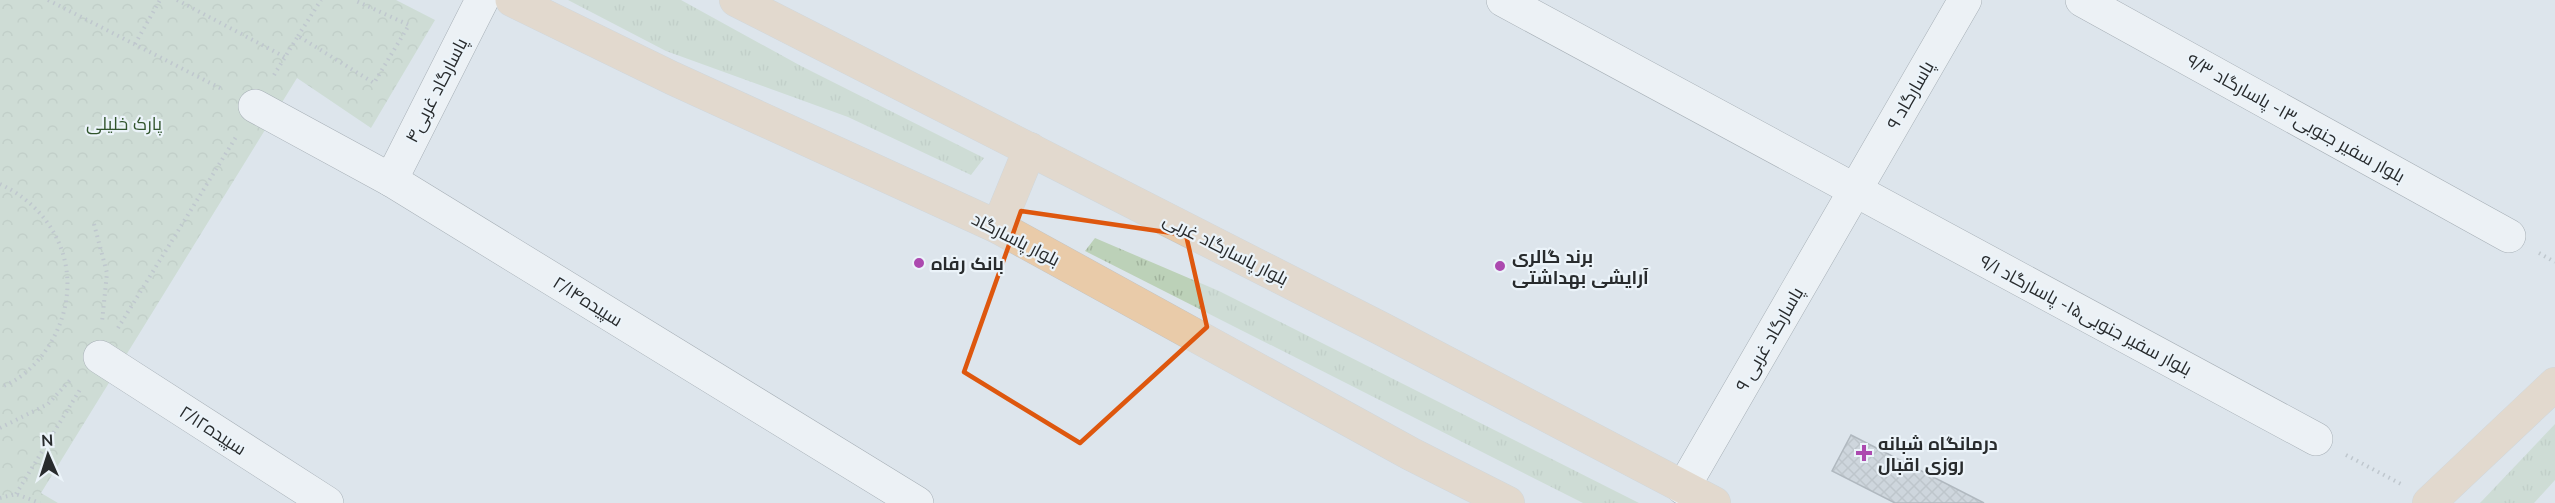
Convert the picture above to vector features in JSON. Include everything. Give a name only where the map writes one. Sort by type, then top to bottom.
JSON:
[{"type":"main road","name":"بلوار پاسارگاد","points":[[512,0],[672,78],[998,227],[1411,454],[1508,503]]},
{"type":"main road","name":"بلوار پاسارگاد غربی","points":[[735,0],[1371,323],[1714,503]]},
{"type":"main road","points":[[998,227],[1030,149]]},
{"type":"main road","points":[[2430,502],[2555,384]]},
{"type":"street","name":"پاسارگاد غربی۴","points":[[390,180],[482,0]]},
{"type":"street","name":"بلوار سفیر جنوبی۱۵- پاسارگاد ۹/۱","points":[[1503,0],[2316,439]]},
{"type":"street","name":"پاسارگاد ۹","points":[[1855,190],[1965,0]]},
{"type":"street","name":"بلوار سفیر جنوبی۱۳- پاسارگاد ۹/۳","points":[[2082,0],[2509,236]]},
{"type":"street","name":"سپیده۲/۱۴","points":[[255,106],[390,180],[917,503]]},
{"type":"street","name":"پاسارگاد غربی ۹","points":[[1683,488],[1855,190]]},
{"type":"street","name":"سپیده۲/۱۲","points":[[100,357],[327,503]]},
{"type":"path","points":[[48,0],[255,106]]},
{"type":"path","points":[[135,44],[160,0]]},
{"type":"path","points":[[177,0],[285,57]]},
{"type":"path","points":[[16,494],[321,0]]},
{"type":"path","points":[[298,36],[374,83],[409,25],[354,0]]},
{"type":"path","points":[[0,184],[22,194],[49,222],[65,256],[69,294],[59,332],[37,363],[0,387]]},
{"type":"path","points":[[2316,439],[2430,502]]},
{"type":"path","points":[[0,498],[16,494],[40,503]]},
{"type":"highlighted area","points":[[1021,211],[1186,235],[1207,327],[1080,443],[964,372]]},
{"type":"green space","name":"پارک خلیلی","points":[[0,0],[396,0],[435,20],[371,128],[297,78],[41,493],[58,503],[0,503]]},
{"type":"green space","points":[[568,0],[681,0],[801,66],[984,158],[971,175],[848,117],[666,51]]},
{"type":"green space","points":[[1095,238],[1219,291],[1639,503],[1583,503],[1085,251]]},
{"type":"green space","points":[[2555,424],[2555,480],[2534,503],[2480,503]]},
{"type":"building","name":"درمانگاه شبانه روزی اقبال","points":[[1851,435],[1984,503],[1895,503],[1832,471]]},
{"type":"place","name":"بانک رفاه","points":[[919,263]]},
{"type":"place","name":"برند گالری آرایشی بهداشتی","points":[[1500,266]]},
{"type":"place","name":"درمانگاه شبانه روزی اقبال","points":[[1864,453]]}]
